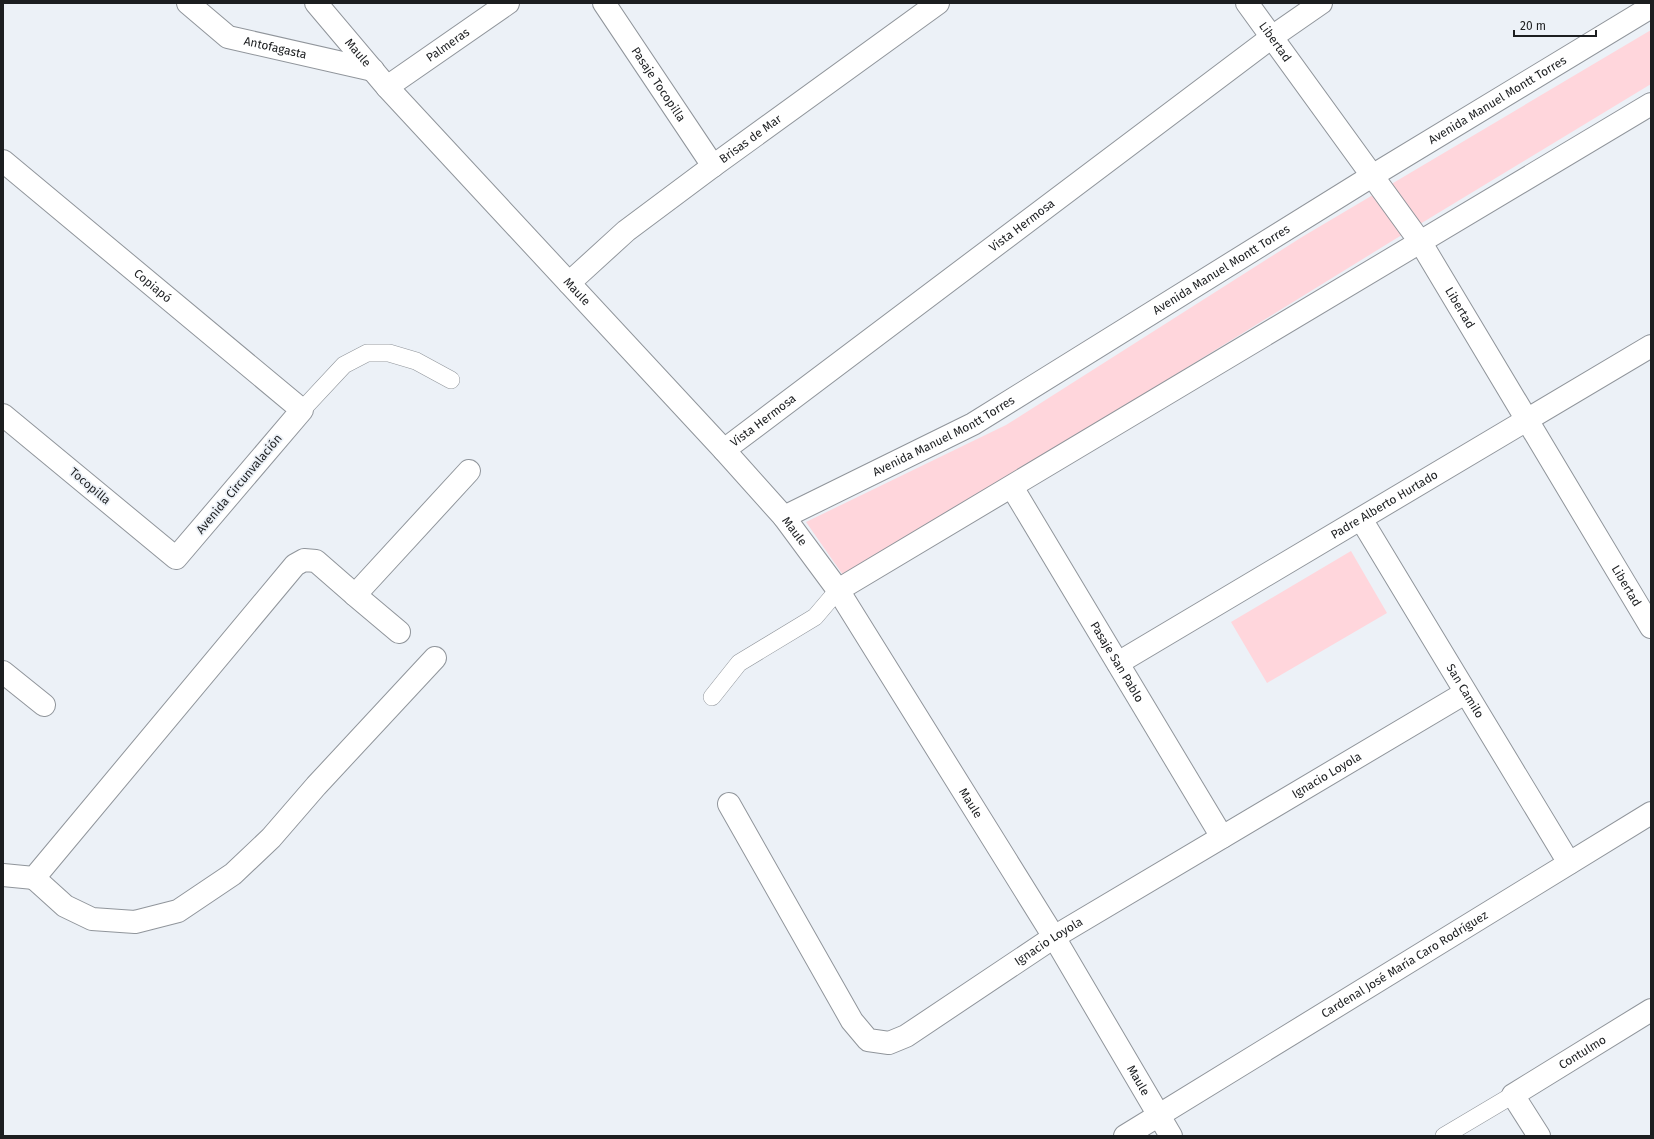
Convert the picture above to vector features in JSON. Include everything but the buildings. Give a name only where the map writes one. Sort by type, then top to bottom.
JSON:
[{"type":"street","name":"Antofagasta","points":[[188,3],[228,36],[373,70]]},
{"type":"street","name":"Maule","points":[[316,3],[387,87],[724,450],[784,517],[838,590],[1054,937],[1171,1136]]},
{"type":"street","name":"Palmeras","points":[[387,87],[508,3]]},
{"type":"street","name":"Pasaje Tocopilla","points":[[604,3],[713,166]]},
{"type":"street","name":"Brisas de Mar","points":[[569,283],[626,231],[938,3]]},
{"type":"street","name":"Libertad","points":[[1247,3],[1421,243],[1651,627]]},
{"type":"street","name":"Vista Hermosa","points":[[724,450],[1272,37],[1321,3]]},
{"type":"street","name":"Avenida Manuel Montt Torres","points":[[784,517],[973,424],[1372,176],[1651,7]]},
{"type":"street","points":[[838,590],[1421,243],[1651,104]]},
{"type":"street","name":"Copiapó","points":[[3,161],[302,410]]},
{"type":"street","name":"Padre Alberto Hurtado","points":[[1118,663],[1651,346]]},
{"type":"street","name":"Avenida Circunvalación","points":[[176,558],[302,410]]},
{"type":"street","name":"Tocopilla","points":[[3,415],[176,558]]},
{"type":"street","points":[[355,595],[469,471]]},
{"type":"street","name":"Pasaje San Pablo","points":[[1012,487],[1222,837]]},
{"type":"street","name":"San Camilo","points":[[1361,519],[1569,863]]},
{"type":"street","points":[[34,878],[295,565],[304,560],[316,561],[399,632]]},
{"type":"street","points":[[3,876],[34,878],[65,906],[92,919],[135,922],[178,911],[233,874],[271,838],[322,780],[435,658]]},
{"type":"street","points":[[3,672],[44,705]]},
{"type":"street","name":"Ignacio Loyola","points":[[730,804],[852,1021],[868,1040],[889,1043],[906,1036],[1054,937],[1465,693]]},
{"type":"street","name":"Cardenal José María Caro Rodríguez","points":[[1124,1136],[1651,813]]},
{"type":"street","name":"Contulmo","points":[[1513,1094],[1648,1017]]},
{"type":"street","points":[[1513,1094],[1539,1136]]},
{"type":"lane","points":[[302,410],[344,365],[367,353],[389,353],[416,361],[451,380]]},
{"type":"lane","points":[[712,697],[739,663],[815,617],[838,590]]},
{"type":"lane","points":[[1444,1136],[1513,1094]]},
{"type":"shaded area","points":[[1651,30],[1651,84],[1392,241],[1068,441],[843,575],[806,522],[1006,425],[1302,237]]},
{"type":"shaded area","points":[[1351,551],[1387,613],[1267,683],[1231,622]]}]
